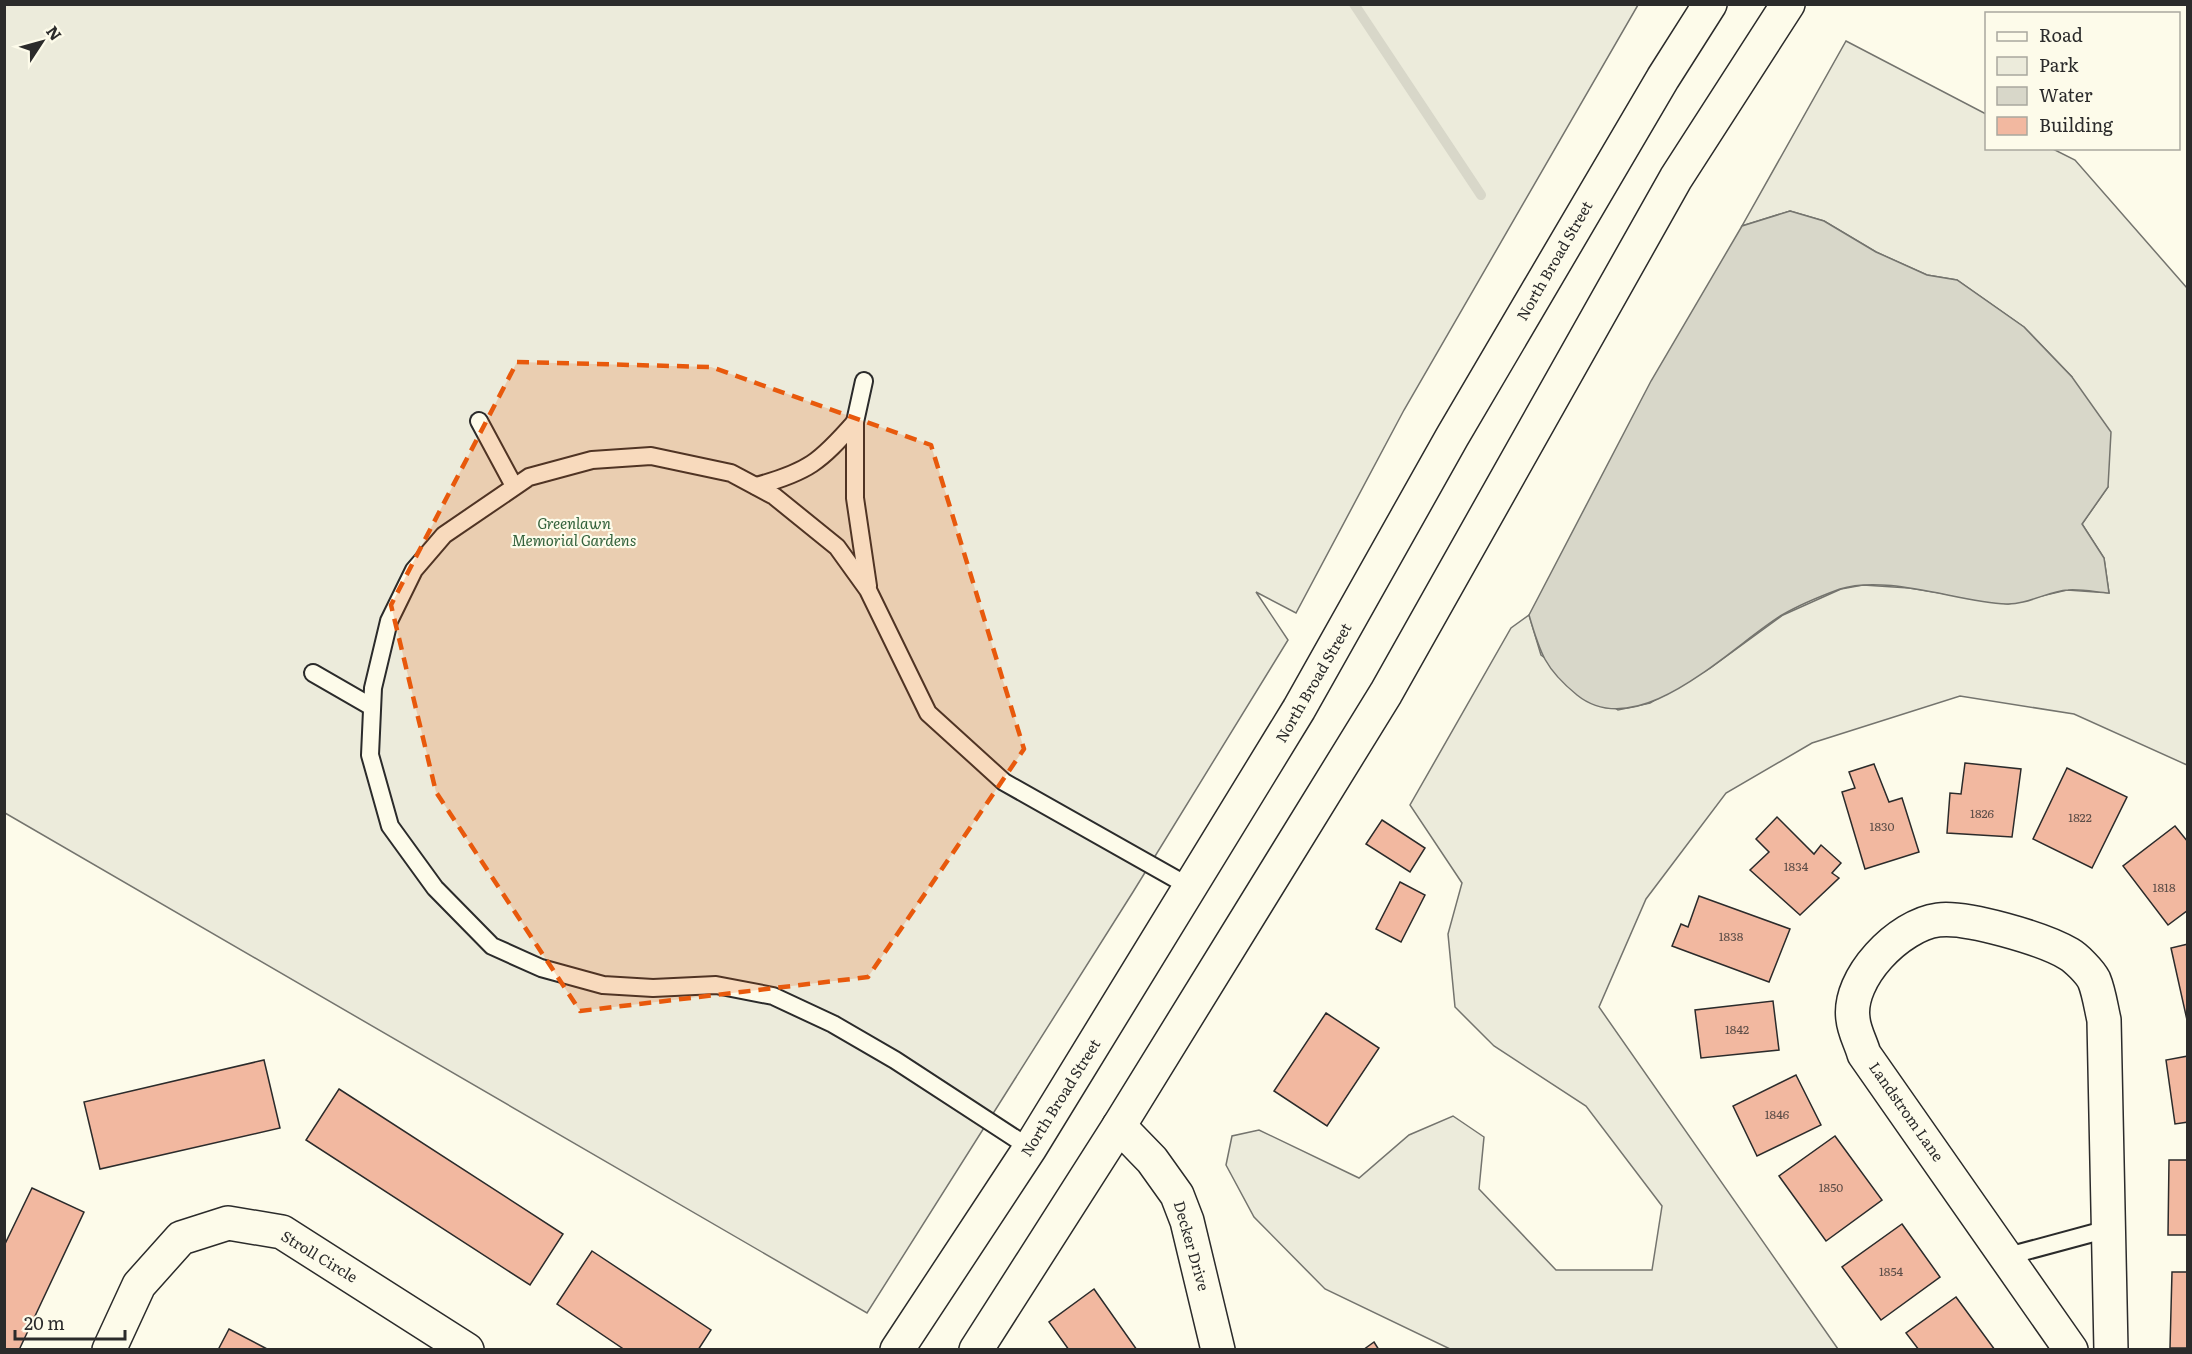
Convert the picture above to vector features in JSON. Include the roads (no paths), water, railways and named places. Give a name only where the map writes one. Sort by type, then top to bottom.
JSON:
[{"type":"main road","name":"North Broad Street","points":[[897,1350],[1030,1148],[1335,647],[1452,437],[1663,78],[1710,4]]},
{"type":"main road","points":[[976,1350],[1119,1126],[1386,693],[1676,178],[1788,4]]},
{"type":"main road","name":"Landstrom Lane","points":[[2071,1350],[1864,1054],[1852,1018],[1858,987],[1879,955],[1908,930],[1938,920],[1970,922],[2035,939],[2070,954],[2093,979],[2104,1020],[2111,1350]]},
{"type":"main road","name":"Decker Drive","points":[[1119,1126],[1152,1160],[1177,1195],[1186,1221],[1218,1350]]},
{"type":"main road","name":"Stroll Circle","points":[[109,1350],[139,1285],[181,1238],[228,1222],[282,1232],[467,1350]]},
{"type":"lane","points":[[864,381],[855,422],[855,498],[868,590]]},
{"type":"lane","points":[[479,421],[514,486]]},
{"type":"lane","points":[[756,486],[794,476],[802,471],[826,455],[855,422]]},
{"type":"lane","points":[[1030,1148],[895,1059],[832,1024],[773,996],[716,985],[653,988],[603,985],[541,968],[492,946],[435,888],[390,826],[370,755],[373,688],[389,621],[414,570],[444,535],[529,477],[592,460],[651,456],[731,473],[774,496],[837,547],[868,590],[928,713],[1004,782],[1190,887]]},
{"type":"lane","points":[[314,673],[372,707]]},
{"type":"lane","points":[[2007,1256],[2108,1229]]},
{"type":"water","points":[[1790,211],[1824,221],[1876,252],[1927,275],[1957,280],[2024,327],[2072,377],[2111,432],[2108,487],[2082,524],[2104,558],[2109,593],[2068,590],[2006,604],[1879,585],[1859,585],[1840,589],[1782,615],[1711,668],[1655,700],[1628,708],[1601,707],[1577,695],[1558,677],[1545,660],[1529,615],[1651,381],[1742,226]]},
{"type":"waterway","points":[[1354,4],[1481,195]]},
{"type":"park label","name":"Greenlawn Memorial Gardens","points":[[574,532]]}]
